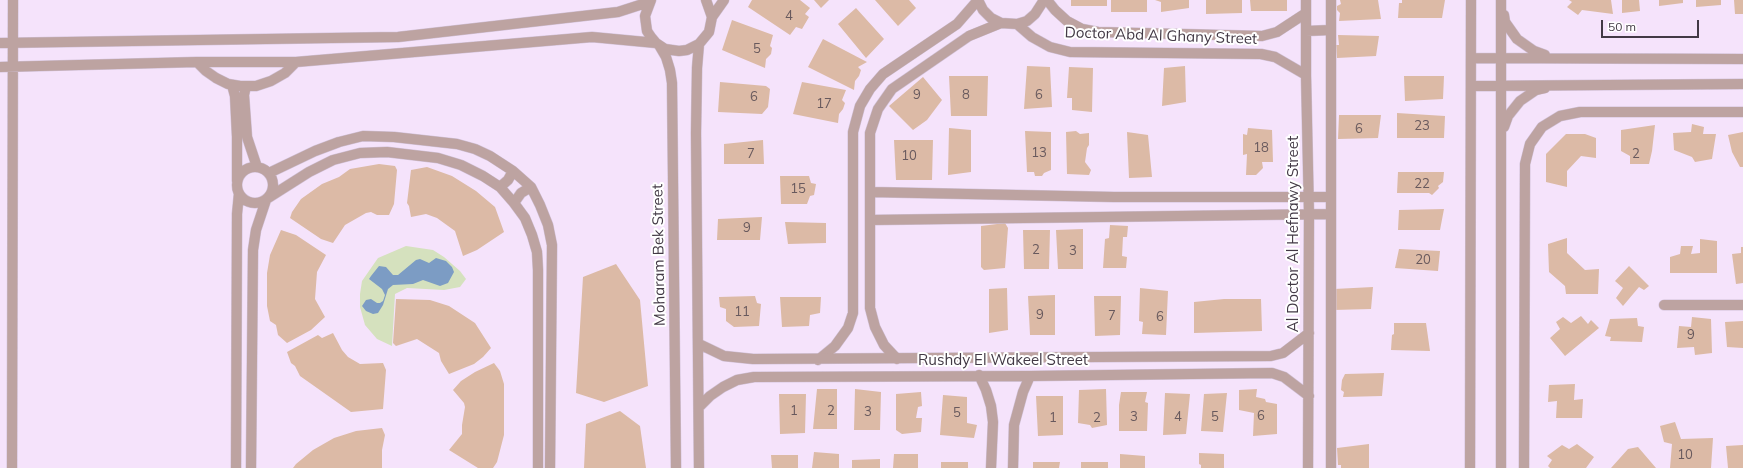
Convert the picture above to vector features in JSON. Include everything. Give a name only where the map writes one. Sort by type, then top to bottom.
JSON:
[{"type":"street","points":[[12,468],[13,0]]},
{"type":"street","points":[[706,0],[712,16]]},
{"type":"street","points":[[0,67],[197,62],[296,62],[592,37],[657,44],[672,51],[679,51],[686,50],[699,44],[709,32],[712,16],[724,0]]},
{"type":"street","points":[[818,360],[835,346],[848,328],[854,313],[852,172],[853,132],[860,106],[870,89],[883,74],[957,24],[978,0],[983,10],[991,18],[1001,23],[1017,24],[1027,21],[1035,14],[1044,0]]},
{"type":"street","name":"Doctor Abd Al Ghany Street","points":[[1047,0],[1055,10],[1068,21],[1082,29],[1098,32],[1262,36],[1277,32],[1306,13]]},
{"type":"street","name":"Al Doctor Al Hefnawy Street","points":[[1306,0],[1309,197],[1308,468]]},
{"type":"street","points":[[1331,0],[1331,468]]},
{"type":"street","points":[[1470,468],[1471,0]]},
{"type":"street","points":[[0,43],[398,37],[618,12],[650,1]]},
{"type":"street","name":"Moharam Bek Street","points":[[650,1],[645,16],[646,24],[651,37],[666,57],[672,83],[676,468]]},
{"type":"street","points":[[1501,1],[1501,468]]},
{"type":"street","points":[[1501,1],[1505,22],[1517,39],[1534,51],[1554,58]]},
{"type":"street","points":[[897,359],[884,345],[875,327],[870,308],[870,133],[878,109],[892,89],[969,36],[1001,23]]},
{"type":"street","name":"Doctor Abd Al Ghany Street","points":[[1017,24],[1032,37],[1050,47],[1070,52],[1261,54],[1275,57],[1306,75]]},
{"type":"street","points":[[1306,31],[1331,30]]},
{"type":"street","points":[[699,44],[696,133],[699,468]]},
{"type":"street","points":[[1471,58],[1743,59]]},
{"type":"street","points":[[197,62],[216,78],[232,85],[256,86],[271,82],[285,73],[296,62]]},
{"type":"street","points":[[1471,86],[1743,84]]},
{"type":"street","points":[[232,85],[235,96],[238,188],[236,468]]},
{"type":"street","points":[[1501,135],[1508,116],[1520,101],[1536,90],[1555,85]]},
{"type":"street","points":[[246,86],[244,95],[247,137],[257,167]]},
{"type":"street","points":[[1524,468],[1525,164],[1530,144],[1542,127],[1560,116],[1580,112],[1743,112]]},
{"type":"street","points":[[269,173],[315,151],[363,136],[394,137],[457,144],[490,156],[513,171],[531,187],[548,225],[552,245],[550,468]]},
{"type":"street","points":[[251,468],[253,250],[256,230],[267,199],[272,190],[273,181],[269,173],[264,169],[257,167],[248,168],[241,174],[238,188],[244,199],[258,203],[267,199],[309,172],[333,160],[360,153],[373,152],[387,152],[438,158],[461,165],[483,176],[500,187],[525,218],[532,234],[537,252],[538,270],[538,468]]},
{"type":"street","points":[[500,187],[508,180],[513,171]]},
{"type":"street","points":[[852,172],[869,172]]},
{"type":"street","points":[[514,203],[520,193],[531,187]]},
{"type":"street","points":[[870,192],[1114,197],[1330,197]]},
{"type":"street","points":[[870,220],[1331,214]]},
{"type":"street","points":[[1664,305],[1743,305]]},
{"type":"street","name":"Rushdy El Wakeel Street","points":[[699,344],[724,356],[753,359],[818,360],[1271,356],[1282,353],[1309,333]]},
{"type":"street","points":[[753,359],[754,377]]},
{"type":"street","name":"Rushdy El Wakeel Street","points":[[699,407],[710,396],[723,387],[737,380],[754,377],[1272,373],[1284,377],[1309,396]]},
{"type":"street","points":[[979,375],[988,396],[993,422],[991,468]]},
{"type":"street","points":[[1013,468],[1014,425],[1019,402],[1030,376]]},
{"type":"green space","points":[[406,246],[433,250],[444,257],[460,271],[466,279],[460,287],[444,290],[407,288],[395,294],[392,346],[377,339],[365,325],[360,307],[360,294],[362,281],[378,258]]},
{"type":"water","points":[[436,258],[446,261],[452,267],[454,272],[448,283],[440,286],[423,280],[413,284],[393,285],[388,289],[383,305],[378,313],[373,314],[366,311],[362,306],[366,300],[371,299],[377,303],[383,301],[385,295],[382,289],[369,279],[379,266],[386,267],[393,275],[398,275],[416,260],[420,259],[429,263]]},
{"type":"building","points":[[752,0],[800,0],[810,8],[805,14],[809,17],[802,29],[796,27],[790,35],[748,7]]},
{"type":"building","points":[[814,0],[829,0],[821,8]]},
{"type":"building","points":[[875,0],[909,0],[916,8],[898,26]]},
{"type":"building","points":[[1071,0],[1107,0],[1107,6],[1071,6]]},
{"type":"building","points":[[1111,0],[1147,0],[1147,12],[1111,12]]},
{"type":"building","points":[[1155,0],[1189,0],[1189,8],[1161,12],[1161,2]]},
{"type":"building","points":[[1206,0],[1242,0],[1242,13],[1206,14]]},
{"type":"building","points":[[1250,0],[1287,0],[1287,11],[1251,11]]},
{"type":"building","points":[[1340,0],[1378,0],[1381,19],[1339,21],[1340,13],[1337,10],[1337,6],[1341,4]]},
{"type":"building","points":[[1402,0],[1445,0],[1442,18],[1398,18],[1399,3],[1402,3]]},
{"type":"building","points":[[1569,0],[1611,0],[1613,14],[1582,10],[1578,15],[1567,7],[1572,2]]},
{"type":"building","points":[[1622,0],[1639,0],[1640,11],[1622,13]]},
{"type":"building","points":[[1659,0],[1683,0],[1683,3],[1659,6]]},
{"type":"building","points":[[1696,0],[1721,0],[1721,5],[1696,7]]},
{"type":"building","points":[[1734,0],[1743,0],[1743,14],[1735,14]]},
{"type":"building","points":[[856,8],[884,39],[866,58],[838,24]]},
{"type":"building","points":[[732,20],[773,35],[770,46],[772,48],[771,54],[766,59],[765,68],[722,50]]},
{"type":"building","points":[[1338,35],[1379,36],[1376,56],[1337,58],[1336,45],[1339,45]]},
{"type":"building","points":[[823,39],[867,62],[858,67],[861,70],[855,81],[854,90],[808,67]]},
{"type":"building","points":[[1027,66],[1050,67],[1052,107],[1024,109]]},
{"type":"building","points":[[1185,66],[1186,102],[1162,106],[1164,68]]},
{"type":"building","points":[[1069,67],[1093,68],[1092,112],[1072,110],[1072,98],[1067,98]]},
{"type":"building","points":[[949,76],[988,76],[987,116],[951,116]]},
{"type":"building","points":[[1404,76],[1444,76],[1443,99],[1405,101]]},
{"type":"building","points":[[923,77],[942,100],[927,120],[913,130],[889,106]]},
{"type":"building","points":[[720,82],[766,86],[770,89],[768,107],[762,114],[718,112]]},
{"type":"building","points":[[802,82],[846,90],[842,100],[845,103],[839,114],[838,123],[793,114]]},
{"type":"building","points":[[1397,113],[1445,116],[1444,138],[1397,138]]},
{"type":"building","points":[[1339,115],[1381,115],[1378,138],[1338,139]]},
{"type":"building","points":[[1692,124],[1704,127],[1703,134],[1716,134],[1712,159],[1695,162],[1692,157],[1674,150],[1673,133],[1691,132]]},
{"type":"building","points":[[1655,125],[1649,164],[1630,164],[1630,156],[1621,151],[1621,130]]},
{"type":"building","points":[[949,128],[971,130],[971,172],[948,175]]},
{"type":"building","points":[[1248,128],[1272,130],[1273,162],[1262,162],[1263,168],[1256,175],[1246,175],[1247,154],[1243,155],[1243,134],[1247,135]]},
{"type":"building","points":[[1025,131],[1051,132],[1051,170],[1044,173],[1042,176],[1035,176],[1034,172],[1027,172]]},
{"type":"building","points":[[1076,131],[1080,134],[1089,133],[1089,145],[1087,148],[1085,162],[1091,170],[1089,175],[1067,174],[1066,132]]},
{"type":"building","points":[[1127,132],[1148,135],[1152,177],[1129,178]]},
{"type":"building","points":[[1743,132],[1743,167],[1740,167],[1732,152],[1728,135]]},
{"type":"building","points":[[1566,134],[1585,134],[1596,138],[1596,158],[1581,156],[1567,171],[1567,187],[1546,182],[1546,154]]},
{"type":"building","points":[[763,140],[764,164],[724,164],[724,144]]},
{"type":"building","points":[[894,140],[933,140],[932,180],[896,180]]},
{"type":"building","points":[[379,164],[395,166],[397,170],[394,204],[389,215],[377,215],[371,212],[366,213],[345,225],[333,243],[321,239],[290,218],[292,212],[301,199],[322,184],[339,177],[350,169]]},
{"type":"building","points":[[427,167],[452,176],[476,191],[495,207],[504,232],[477,250],[463,256],[455,231],[437,218],[426,214],[411,217],[407,203],[411,170]]},
{"type":"building","points":[[1398,172],[1444,172],[1443,182],[1438,186],[1439,188],[1432,195],[1429,193],[1397,193]]},
{"type":"building","points":[[780,176],[809,176],[811,183],[816,184],[814,195],[810,196],[807,204],[781,204]]},
{"type":"building","points":[[1444,209],[1440,230],[1398,230],[1399,210]]},
{"type":"building","points":[[762,217],[760,240],[717,240],[718,219]]},
{"type":"building","points":[[785,222],[826,223],[826,243],[788,244]]},
{"type":"building","points":[[1005,223],[1008,228],[1005,268],[984,270],[981,267],[981,226]]},
{"type":"building","points":[[1110,225],[1128,226],[1127,237],[1123,237],[1122,256],[1127,257],[1126,268],[1103,268],[1105,239],[1109,238]]},
{"type":"building","points":[[1083,229],[1083,269],[1058,269],[1056,230]]},
{"type":"building","points":[[281,230],[296,235],[326,255],[317,272],[315,299],[325,317],[311,330],[287,343],[278,335],[276,325],[270,321],[267,306],[267,273],[270,255]]},
{"type":"building","points":[[1023,230],[1050,230],[1049,269],[1024,269]]},
{"type":"building","points":[[1567,238],[1567,253],[1585,270],[1599,269],[1598,294],[1566,294],[1565,286],[1549,272],[1548,244]]},
{"type":"building","points":[[1700,239],[1717,241],[1717,273],[1670,273],[1670,257],[1680,254],[1681,246],[1693,246],[1691,254],[1700,253]]},
{"type":"building","points":[[1741,247],[1743,247],[1743,283],[1736,284],[1732,254],[1741,253]]},
{"type":"building","points":[[1399,249],[1440,251],[1438,271],[1395,268]]},
{"type":"building","points":[[616,264],[640,300],[648,386],[604,402],[576,393],[583,277]]},
{"type":"building","points":[[1629,266],[1649,286],[1644,290],[1639,287],[1623,306],[1616,298],[1623,288],[1615,281]]},
{"type":"building","points":[[1373,287],[1371,309],[1333,310],[1334,289]]},
{"type":"building","points":[[1007,288],[1008,330],[989,333],[989,289]]},
{"type":"building","points":[[1140,288],[1168,291],[1166,335],[1142,334],[1143,322],[1139,321]]},
{"type":"building","points":[[1055,295],[1055,335],[1030,335],[1028,296]]},
{"type":"building","points":[[755,296],[757,303],[761,304],[759,326],[734,327],[726,321],[726,309],[720,307],[719,297]]},
{"type":"building","points":[[1094,296],[1121,296],[1120,335],[1095,336]]},
{"type":"building","points":[[780,297],[821,297],[820,313],[810,315],[809,326],[782,327]]},
{"type":"building","points":[[396,299],[430,300],[449,306],[475,323],[491,348],[474,364],[449,374],[441,361],[439,353],[417,339],[396,346],[393,343]]},
{"type":"building","points":[[1224,299],[1261,299],[1262,331],[1194,333],[1194,302]]},
{"type":"building","points":[[1581,316],[1588,324],[1591,320],[1599,328],[1565,356],[1550,338],[1560,329],[1556,322],[1563,317],[1571,323]]},
{"type":"building","points":[[1692,317],[1711,319],[1712,353],[1695,355],[1694,347],[1677,348],[1679,326],[1691,327]]},
{"type":"building","points":[[1637,318],[1638,326],[1644,327],[1642,342],[1610,341],[1611,337],[1605,336],[1610,319]]},
{"type":"building","points":[[1743,321],[1743,348],[1727,347],[1725,322]]},
{"type":"building","points":[[1394,323],[1426,323],[1430,351],[1391,350],[1392,335],[1394,334]]},
{"type":"building","points":[[333,333],[342,350],[348,357],[360,364],[383,363],[386,370],[383,409],[351,412],[300,376],[295,366],[291,363],[287,352],[318,335],[322,338]]},
{"type":"building","points":[[494,363],[500,371],[504,384],[504,435],[497,462],[493,468],[478,468],[449,450],[462,434],[465,407],[464,403],[453,390],[461,381]]},
{"type":"building","points":[[1384,373],[1382,396],[1343,397],[1344,392],[1341,390],[1342,380],[1345,374]]},
{"type":"building","points":[[1575,384],[1574,400],[1583,399],[1582,418],[1556,418],[1557,401],[1548,402],[1549,385]]},
{"type":"building","points":[[817,389],[837,389],[837,429],[813,429]]},
{"type":"building","points":[[855,389],[881,392],[880,430],[854,430]]},
{"type":"building","points":[[1106,389],[1107,425],[1092,428],[1090,425],[1078,423],[1079,390]]},
{"type":"building","points":[[1257,389],[1256,397],[1265,399],[1266,402],[1277,404],[1277,434],[1253,436],[1254,413],[1239,410],[1239,390]]},
{"type":"building","points":[[921,392],[922,406],[918,407],[916,418],[922,418],[921,432],[902,434],[896,430],[896,394]]},
{"type":"building","points":[[1121,392],[1147,392],[1145,402],[1148,403],[1147,431],[1119,431],[1119,405]]},
{"type":"building","points":[[1165,393],[1190,394],[1186,434],[1163,435]]},
{"type":"building","points":[[1227,393],[1223,432],[1201,431],[1204,394]]},
{"type":"building","points":[[779,394],[806,394],[805,433],[780,434]]},
{"type":"building","points":[[943,395],[967,397],[967,423],[977,425],[974,438],[940,435]]},
{"type":"building","points":[[1036,396],[1063,396],[1063,435],[1038,436]]},
{"type":"building","points":[[620,411],[640,426],[646,468],[584,468],[586,424]]},
{"type":"building","points":[[1675,422],[1681,439],[1713,438],[1711,468],[1670,468],[1672,444],[1664,442],[1660,426]]},
{"type":"building","points":[[382,428],[385,435],[382,450],[382,468],[293,468],[313,450],[334,438],[356,431]]},
{"type":"building","points":[[1369,444],[1369,468],[1341,468],[1341,465],[1338,465],[1337,448]]},
{"type":"building","points":[[1577,444],[1594,457],[1586,468],[1550,468],[1548,466],[1552,460],[1547,456],[1562,445],[1569,449]]},
{"type":"building","points":[[1743,445],[1743,468],[1728,468],[1726,446]]},
{"type":"building","points":[[1638,447],[1656,468],[1611,468],[1628,449]]},
{"type":"building","points":[[814,452],[839,454],[839,468],[812,468]]},
{"type":"building","points":[[1199,453],[1224,454],[1224,468],[1201,468],[1201,465],[1199,464]]},
{"type":"building","points":[[894,454],[918,454],[918,468],[893,468]]},
{"type":"building","points":[[1120,454],[1145,456],[1145,468],[1120,468]]},
{"type":"building","points":[[771,455],[798,455],[798,468],[772,468]]},
{"type":"building","points":[[880,459],[880,468],[852,468],[852,460]]},
{"type":"building","points":[[941,462],[968,462],[968,468],[941,468]]},
{"type":"building","points":[[1033,462],[1060,462],[1059,468],[1033,468]]},
{"type":"building","points":[[1081,462],[1108,462],[1108,468],[1081,468]]}]
